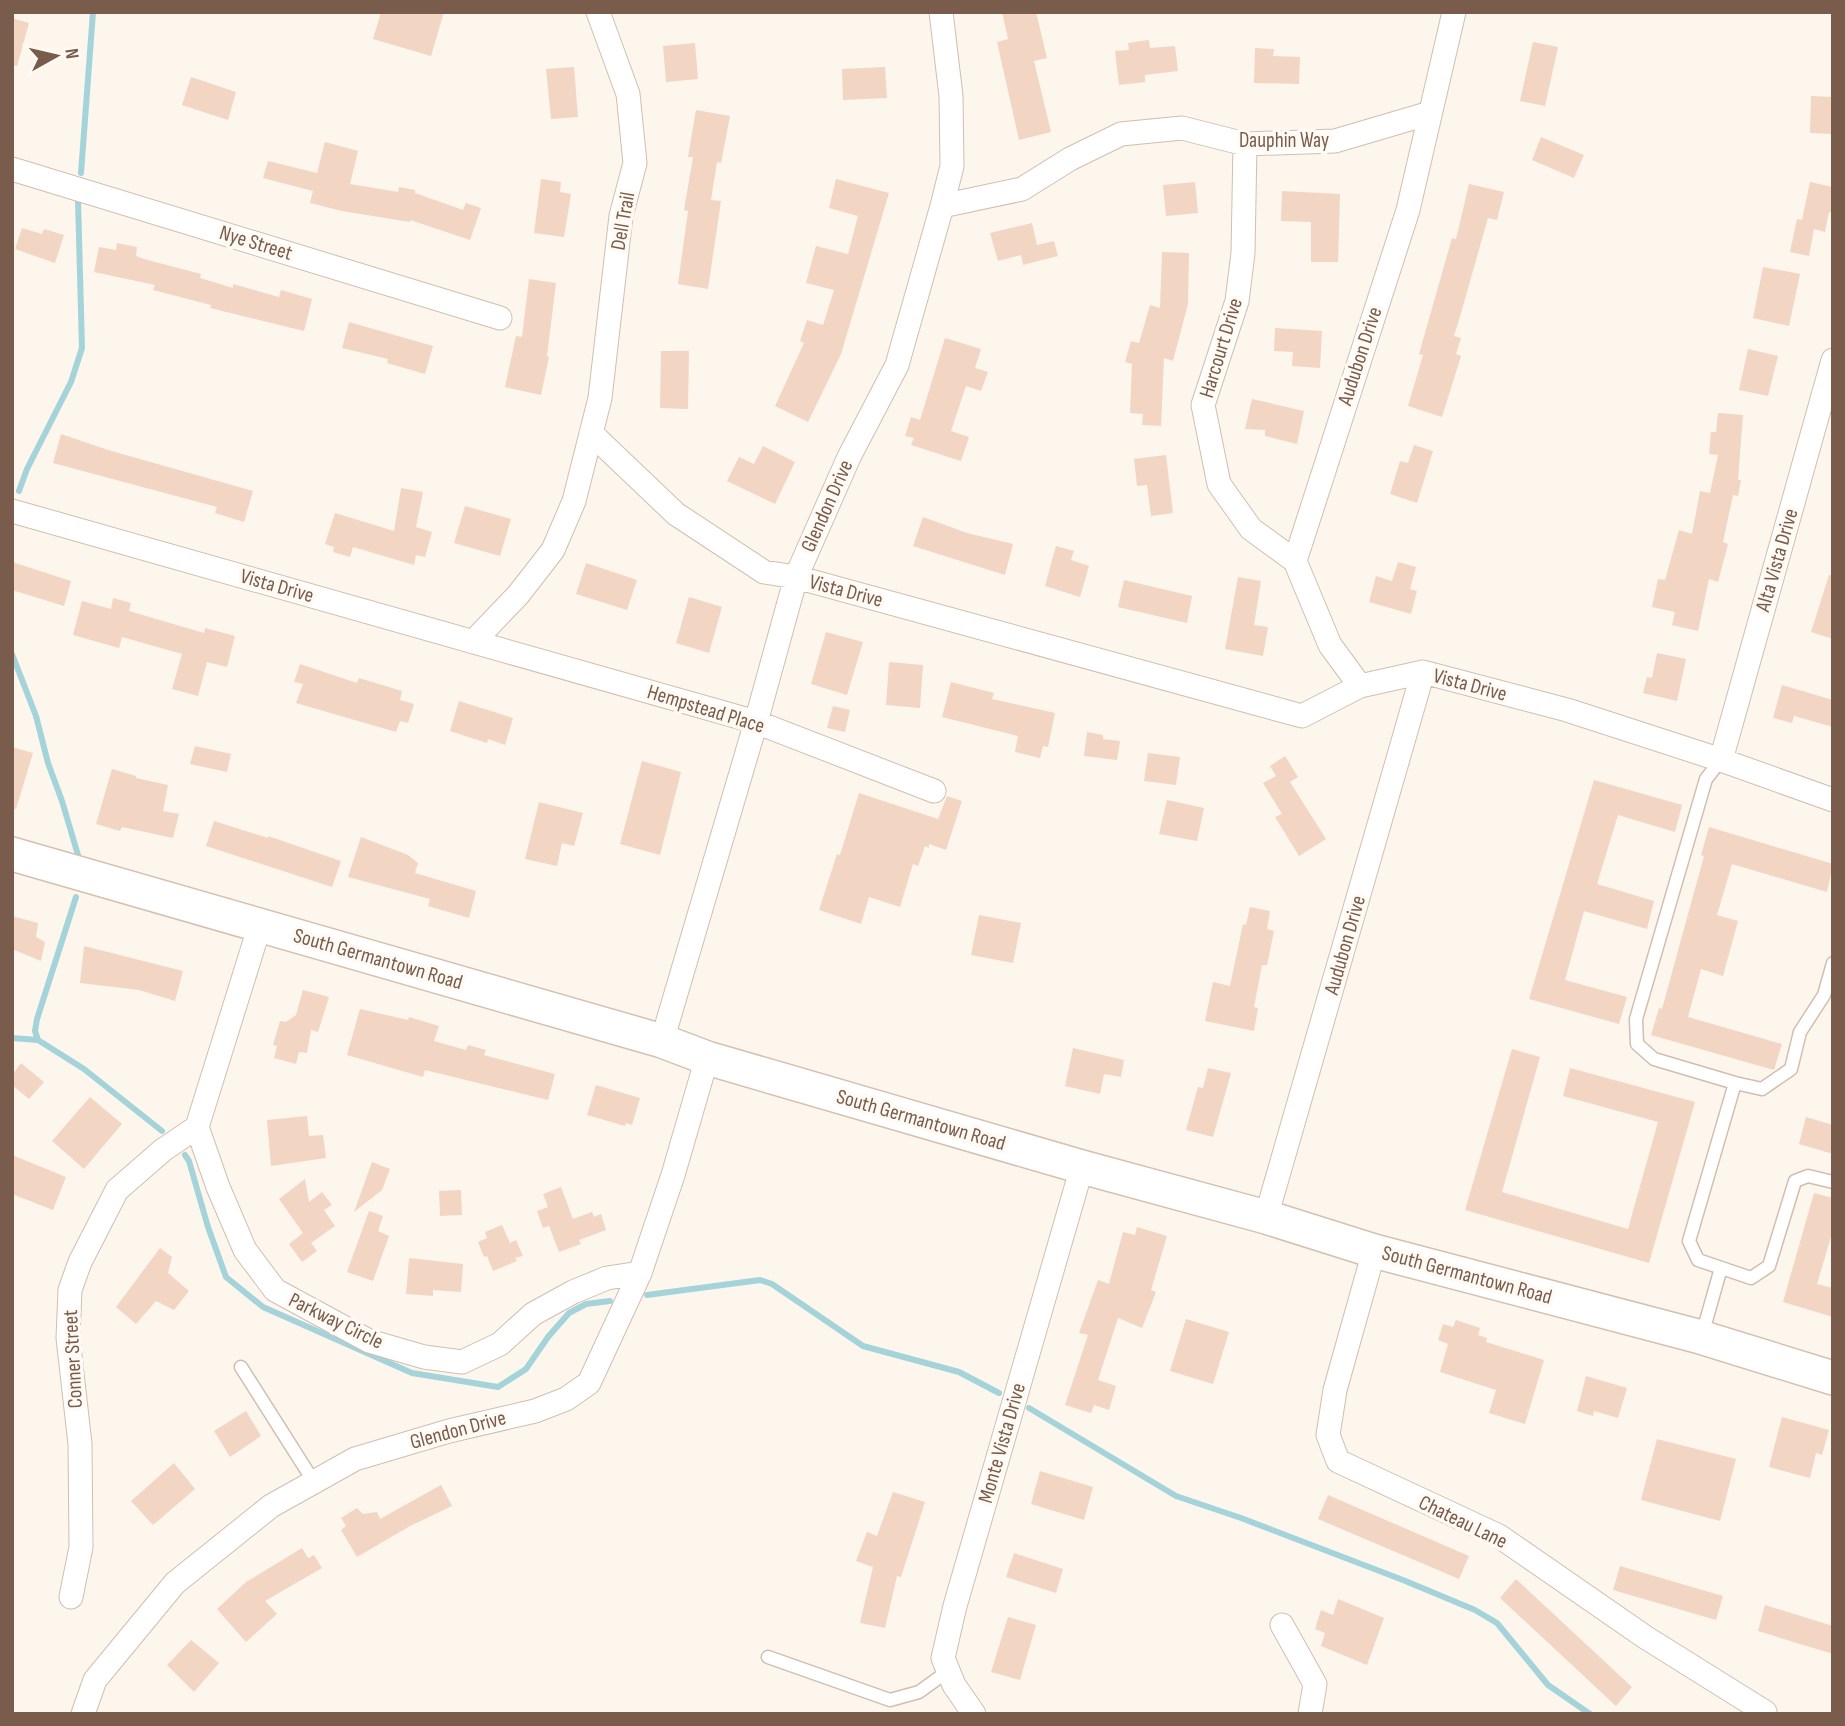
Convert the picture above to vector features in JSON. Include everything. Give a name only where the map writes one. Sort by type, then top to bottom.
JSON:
[{"type":"main road","name":"South Germantown Road","points":[[12,855],[662,1041],[707,1058],[1082,1167],[1266,1217],[1374,1251],[1701,1337],[1833,1378]]},
{"type":"street","name":"Dell Trail","points":[[591,433],[600,398],[621,216],[635,163],[628,94],[598,12]]},
{"type":"street","name":"Glendon Drive","points":[[662,1041],[796,577],[849,457],[897,365],[942,206],[952,166],[951,96],[941,12]]},
{"type":"street","name":"Audubon Drive","points":[[1295,561],[1408,210],[1454,12]]},
{"type":"street","name":"Dauphin Way","points":[[942,206],[1022,189],[1070,159],[1121,134],[1182,128],[1245,144],[1335,141],[1430,113]]},
{"type":"street","name":"Harcourt Drive","points":[[1245,144],[1243,253],[1237,301],[1203,405],[1219,484],[1251,529],[1295,561]]},
{"type":"street","name":"Nye Street","points":[[12,169],[500,318]]},
{"type":"street","name":"Alta Vista Drive","points":[[1721,760],[1833,360]]},
{"type":"street","name":"Vista Drive","points":[[591,433],[676,514],[764,572],[796,577],[1302,716],[1360,686],[1423,672],[1567,710],[1833,800]]},
{"type":"street","points":[[473,642],[517,595],[553,550],[574,500],[591,433]]},
{"type":"street","name":"Vista Drive","points":[[12,511],[473,642]]},
{"type":"street","points":[[1295,561],[1330,645],[1360,686]]},
{"type":"street","name":"Hempstead Place","points":[[473,642],[756,722],[934,791]]},
{"type":"street","name":"Audubon Drive","points":[[1266,1217],[1423,672]]},
{"type":"street","points":[[197,1127],[260,925]]},
{"type":"street","name":"Glendon Drive","points":[[83,1714],[95,1680],[175,1583],[271,1506],[355,1459],[449,1431],[535,1411],[566,1399],[589,1382],[640,1273],[673,1175],[707,1058]]},
{"type":"street","name":"Parkway Circle","points":[[197,1127],[218,1187],[245,1250],[275,1290],[369,1341],[424,1357],[462,1362],[500,1343],[533,1314],[573,1292],[607,1278],[640,1273]]},
{"type":"street","name":"Conner Street","points":[[71,1597],[81,1534],[80,1444],[68,1338],[70,1290],[80,1262],[117,1190],[163,1150],[197,1127]]},
{"type":"street","name":"Monte Vista Drive","points":[[974,1714],[954,1685],[943,1658],[955,1606],[1082,1167]]},
{"type":"street","name":"Chateau Lane","points":[[1374,1251],[1335,1390],[1328,1435],[1338,1461],[1499,1536],[1645,1637],[1765,1712]]},
{"type":"street","points":[[1282,1625],[1315,1684],[1310,1714]]},
{"type":"lane","points":[[1721,760],[1706,779],[1692,823],[1636,1018],[1637,1044],[1654,1059],[1762,1089],[1791,1069],[1800,1032],[1824,995],[1833,963]]},
{"type":"lane","points":[[1735,1083],[1689,1241],[1698,1260],[1751,1278],[1769,1266],[1795,1181],[1808,1176],[1833,1182]]},
{"type":"lane","points":[[1701,1337],[1721,1268]]},
{"type":"lane","points":[[241,1367],[314,1482]]},
{"type":"lane","points":[[768,1657],[890,1700],[919,1692],[948,1671]]},
{"type":"building","points":[[381,12],[444,12],[431,56],[373,39]]},
{"type":"building","points":[[1002,12],[1036,12],[1047,58],[1034,61],[1051,132],[1019,140],[997,42],[1008,39]]},
{"type":"building","points":[[12,18],[29,23],[17,66],[12,65]]},
{"type":"building","points":[[1149,40],[1150,48],[1175,46],[1178,71],[1145,75],[1145,82],[1119,85],[1115,51],[1129,50],[1128,43]]},
{"type":"building","points":[[1533,42],[1558,47],[1545,106],[1520,101]]},
{"type":"building","points":[[695,43],[698,79],[666,82],[663,46]]},
{"type":"building","points":[[1255,48],[1274,49],[1273,56],[1300,57],[1299,84],[1254,83]]},
{"type":"building","points":[[574,67],[578,117],[551,119],[546,69]]},
{"type":"building","points":[[885,67],[887,98],[843,100],[842,69]]},
{"type":"building","points":[[191,77],[236,92],[228,120],[182,105]]},
{"type":"building","points":[[1811,96],[1833,97],[1833,134],[1810,133]]},
{"type":"building","points":[[696,110],[730,116],[721,163],[717,162],[711,200],[721,201],[708,289],[678,284],[688,211],[684,210],[693,157],[688,157]]},
{"type":"building","points":[[1541,137],[1584,155],[1574,178],[1532,160]]},
{"type":"building","points":[[325,142],[358,151],[350,184],[398,192],[399,187],[415,190],[415,193],[463,210],[466,203],[481,208],[470,240],[410,220],[342,211],[310,203],[313,191],[263,178],[268,161],[317,173]]},
{"type":"building","points":[[541,179],[561,182],[560,192],[571,194],[564,237],[534,233]]},
{"type":"building","points":[[836,179],[889,193],[841,354],[808,422],[775,406],[804,343],[800,341],[807,320],[823,325],[834,290],[806,283],[816,246],[848,254],[858,216],[829,208]]},
{"type":"building","points":[[1195,182],[1198,213],[1166,216],[1163,185]]},
{"type":"building","points":[[1810,182],[1833,187],[1833,213],[1829,212],[1825,232],[1814,229],[1809,256],[1790,252],[1797,219],[1802,220]]},
{"type":"building","points":[[1469,184],[1504,192],[1497,220],[1488,218],[1454,336],[1461,338],[1456,354],[1461,356],[1442,417],[1408,406],[1423,355],[1419,354],[1452,238],[1456,239]]},
{"type":"building","points":[[1282,191],[1340,194],[1338,262],[1311,262],[1311,222],[1281,221]]},
{"type":"building","points":[[1032,223],[1037,245],[1054,241],[1058,256],[1023,265],[1021,255],[998,261],[990,233]]},
{"type":"building","points":[[22,228],[42,234],[44,229],[64,235],[55,263],[15,249]]},
{"type":"building","points":[[117,243],[137,247],[136,256],[201,274],[200,278],[233,288],[233,284],[279,297],[281,290],[312,299],[304,331],[210,308],[211,305],[153,290],[155,285],[94,272],[99,247],[116,250]]},
{"type":"building","points":[[1162,252],[1189,253],[1188,304],[1173,361],[1164,358],[1161,426],[1142,425],[1143,414],[1130,413],[1132,364],[1125,362],[1131,341],[1139,343],[1150,305],[1160,308]]},
{"type":"building","points":[[1763,267],[1800,274],[1789,326],[1753,318]]},
{"type":"building","points":[[529,279],[556,283],[549,357],[541,395],[505,387],[516,336],[522,337]]},
{"type":"building","points":[[349,322],[433,346],[425,374],[387,363],[388,359],[342,348]]},
{"type":"building","points":[[1275,328],[1322,331],[1320,368],[1292,366],[1293,352],[1274,351]]},
{"type":"building","points":[[945,338],[981,349],[975,368],[988,372],[981,391],[966,386],[951,431],[969,437],[961,461],[911,445],[914,438],[905,436],[911,417],[920,420]]},
{"type":"building","points":[[1748,349],[1778,356],[1768,396],[1739,390]]},
{"type":"building","points":[[661,351],[689,351],[688,409],[660,408]]},
{"type":"building","points":[[1252,399],[1304,411],[1297,444],[1265,436],[1265,430],[1245,429]]},
{"type":"building","points":[[1718,413],[1743,415],[1738,480],[1741,480],[1738,496],[1733,495],[1723,542],[1728,544],[1718,582],[1709,579],[1698,631],[1672,625],[1675,612],[1652,607],[1658,579],[1665,580],[1679,530],[1692,534],[1700,491],[1710,493],[1718,455],[1709,454],[1711,432],[1716,432]]},
{"type":"building","points":[[61,434],[253,491],[244,522],[215,513],[217,507],[53,463]]},
{"type":"building","points":[[1414,445],[1433,451],[1417,503],[1390,494],[1400,461],[1408,463]]},
{"type":"building","points":[[763,446],[795,462],[775,504],[727,481],[739,457],[754,464]]},
{"type":"building","points":[[1166,455],[1173,513],[1151,516],[1147,485],[1137,486],[1134,459]]},
{"type":"building","points":[[401,488],[423,492],[416,527],[432,532],[425,557],[416,555],[414,565],[353,547],[350,557],[333,552],[334,547],[325,544],[335,513],[394,531]]},
{"type":"building","points":[[465,506],[511,519],[500,556],[454,543]]},
{"type":"building","points":[[923,517],[967,533],[1013,544],[1005,575],[913,546]]},
{"type":"building","points":[[1056,546],[1074,551],[1071,560],[1089,566],[1080,597],[1045,586]]},
{"type":"building","points":[[12,562],[71,581],[64,606],[12,590]]},
{"type":"building","points":[[1398,562],[1416,567],[1410,589],[1417,591],[1411,614],[1369,602],[1376,576],[1392,581]]},
{"type":"building","points":[[586,563],[637,580],[627,610],[576,594]]},
{"type":"building","points":[[1829,575],[1833,575],[1833,639],[1811,632]]},
{"type":"building","points":[[1238,577],[1261,581],[1254,625],[1268,627],[1263,656],[1225,649]]},
{"type":"building","points":[[1124,580],[1192,596],[1187,623],[1118,607]]},
{"type":"building","points":[[689,597],[722,607],[709,653],[676,643]]},
{"type":"building","points":[[113,598],[131,603],[129,611],[204,633],[205,628],[235,636],[227,667],[207,662],[198,696],[172,689],[182,654],[122,637],[119,648],[73,635],[82,601],[111,609]]},
{"type":"building","points":[[826,632],[863,642],[847,695],[811,684]]},
{"type":"building","points":[[1657,653],[1686,659],[1677,701],[1643,693],[1647,677],[1652,678]]},
{"type":"building","points":[[889,662],[923,665],[920,708],[886,705]]},
{"type":"building","points":[[300,664],[357,683],[359,678],[402,691],[400,700],[414,704],[408,723],[400,721],[396,732],[296,703],[303,684],[294,682]]},
{"type":"building","points":[[951,682],[994,693],[992,699],[1055,713],[1048,747],[1043,746],[1040,758],[1015,752],[1018,736],[942,717]]},
{"type":"building","points":[[1782,685],[1833,700],[1833,727],[1794,716],[1792,723],[1773,718]]},
{"type":"building","points":[[459,701],[513,718],[505,745],[488,739],[487,743],[450,731]]},
{"type":"building","points":[[833,706],[850,710],[845,732],[827,728]]},
{"type":"building","points":[[1087,732],[1103,735],[1103,739],[1120,741],[1117,760],[1084,756]]},
{"type":"building","points":[[195,746],[231,754],[227,772],[190,764]]},
{"type":"building","points":[[12,747],[33,753],[16,809],[12,808]]},
{"type":"building","points":[[1148,753],[1180,757],[1176,785],[1144,781]]},
{"type":"building","points":[[1285,756],[1298,777],[1290,782],[1326,839],[1299,856],[1275,817],[1282,814],[1263,783],[1276,776],[1270,766]]},
{"type":"building","points":[[642,761],[681,772],[660,855],[620,844]]},
{"type":"building","points":[[112,769],[168,785],[163,811],[179,814],[173,838],[122,827],[120,831],[96,824]]},
{"type":"building","points":[[1594,780],[1682,805],[1675,832],[1618,815],[1597,884],[1654,901],[1647,929],[1584,911],[1565,980],[1627,997],[1619,1024],[1529,999]]},
{"type":"building","points":[[859,793],[938,819],[947,796],[962,801],[946,850],[929,844],[929,848],[925,846],[918,866],[913,864],[900,907],[869,897],[861,924],[819,910]]},
{"type":"building","points":[[1167,800],[1204,808],[1197,841],[1159,834]]},
{"type":"building","points":[[539,802],[583,813],[574,846],[562,843],[557,866],[525,859]]},
{"type":"building","points":[[214,821],[341,861],[332,887],[206,846]]},
{"type":"building","points":[[1709,827],[1833,864],[1827,892],[1732,864],[1717,915],[1738,921],[1723,976],[1701,969],[1688,1017],[1782,1044],[1774,1070],[1651,1035],[1659,1008],[1662,1009],[1704,856],[1701,855]]},
{"type":"building","points":[[361,837],[408,855],[418,863],[415,873],[476,891],[469,918],[428,906],[430,899],[348,877]]},
{"type":"building","points":[[1250,907],[1270,911],[1267,929],[1274,931],[1267,965],[1262,965],[1254,1007],[1258,1008],[1254,1031],[1205,1021],[1213,982],[1230,986],[1243,924],[1246,925]]},
{"type":"building","points":[[979,915],[1021,923],[1013,963],[971,955]]},
{"type":"building","points":[[12,916],[38,923],[36,937],[45,942],[41,961],[12,949]]},
{"type":"building","points":[[84,946],[183,971],[175,1001],[139,990],[80,983]]},
{"type":"building","points":[[303,990],[329,997],[318,1032],[311,1030],[307,1053],[299,1052],[296,1064],[274,1058],[277,1046],[273,1045],[280,1021],[286,1022],[296,1015]]},
{"type":"building","points":[[360,1009],[408,1020],[409,1017],[439,1026],[434,1041],[466,1050],[468,1045],[486,1050],[484,1055],[555,1074],[548,1100],[425,1070],[423,1077],[347,1055]]},
{"type":"building","points":[[1073,1048],[1124,1060],[1121,1077],[1104,1074],[1100,1094],[1065,1086]]},
{"type":"building","points":[[1512,1049],[1540,1057],[1502,1192],[1628,1229],[1658,1122],[1563,1096],[1570,1068],[1695,1102],[1649,1263],[1465,1210]]},
{"type":"building","points":[[21,1063],[44,1082],[29,1099],[12,1085],[12,1075]]},
{"type":"building","points":[[1208,1068],[1231,1073],[1213,1137],[1186,1130],[1198,1087],[1203,1088]]},
{"type":"building","points":[[596,1085],[640,1098],[632,1125],[626,1123],[625,1126],[587,1115]]},
{"type":"building","points":[[90,1097],[122,1124],[84,1169],[52,1141]]},
{"type":"building","points":[[307,1116],[309,1136],[323,1135],[326,1158],[271,1166],[267,1120]]},
{"type":"building","points":[[1806,1117],[1833,1125],[1833,1154],[1799,1144]]},
{"type":"building","points":[[12,1155],[66,1177],[53,1210],[12,1194]]},
{"type":"building","points":[[372,1162],[390,1169],[382,1190],[354,1212]]},
{"type":"building","points":[[305,1179],[309,1202],[322,1192],[332,1205],[324,1210],[335,1226],[311,1243],[317,1251],[302,1262],[289,1244],[303,1233],[279,1199]]},
{"type":"building","points":[[561,1187],[573,1219],[592,1212],[594,1217],[601,1214],[606,1230],[579,1240],[581,1244],[559,1252],[549,1226],[543,1228],[537,1211],[548,1207],[543,1194]]},
{"type":"building","points":[[461,1190],[462,1215],[440,1216],[439,1191]]},
{"type":"building","points":[[1814,1193],[1833,1198],[1833,1230],[1817,1284],[1833,1288],[1833,1317],[1783,1302]]},
{"type":"building","points":[[369,1211],[383,1216],[378,1231],[389,1236],[373,1281],[347,1272]]},
{"type":"building","points":[[502,1225],[510,1243],[516,1240],[523,1256],[493,1271],[478,1242],[487,1238],[485,1232]]},
{"type":"building","points":[[1137,1227],[1167,1236],[1151,1290],[1156,1292],[1142,1328],[1118,1318],[1098,1380],[1116,1386],[1109,1410],[1094,1405],[1091,1413],[1065,1405],[1088,1335],[1079,1333],[1098,1280],[1109,1284],[1123,1232],[1135,1235]]},
{"type":"building","points":[[160,1248],[172,1257],[168,1273],[189,1291],[174,1310],[156,1301],[136,1324],[116,1307]]},
{"type":"building","points":[[409,1258],[463,1264],[461,1292],[433,1290],[433,1296],[406,1294]]},
{"type":"building","points":[[1186,1319],[1229,1332],[1213,1384],[1170,1371]]},
{"type":"building","points":[[1456,1320],[1480,1328],[1478,1335],[1487,1338],[1486,1342],[1544,1360],[1525,1424],[1489,1413],[1496,1390],[1440,1372],[1448,1344],[1438,1340],[1443,1324],[1453,1327]]},
{"type":"building","points":[[1586,1376],[1627,1388],[1618,1418],[1594,1411],[1593,1416],[1577,1411]]},
{"type":"building","points":[[246,1411],[261,1436],[230,1457],[214,1431]]},
{"type":"building","points":[[1782,1417],[1829,1430],[1822,1455],[1816,1453],[1810,1478],[1769,1467]]},
{"type":"building","points":[[1657,1439],[1736,1459],[1720,1521],[1641,1500]]},
{"type":"building","points":[[174,1463],[195,1489],[153,1525],[131,1501]]},
{"type":"building","points":[[1040,1471],[1093,1487],[1084,1520],[1031,1504]]},
{"type":"building","points":[[441,1485],[452,1506],[410,1526],[357,1557],[341,1530],[346,1526],[341,1518],[357,1508],[363,1514],[377,1512],[380,1519]]},
{"type":"building","points":[[893,1492],[925,1502],[901,1577],[897,1576],[885,1628],[860,1623],[873,1567],[856,1561],[867,1532],[877,1536]]},
{"type":"building","points":[[1328,1495],[1469,1556],[1459,1579],[1318,1519]]},
{"type":"building","points":[[302,1548],[308,1558],[314,1555],[322,1568],[265,1601],[277,1614],[246,1642],[217,1609],[246,1582]]},
{"type":"building","points":[[1014,1553],[1063,1569],[1056,1593],[1006,1577]]},
{"type":"building","points":[[1620,1566],[1723,1596],[1716,1620],[1613,1590]]},
{"type":"building","points":[[1516,1579],[1632,1687],[1616,1706],[1500,1598]]},
{"type":"building","points":[[1338,1599],[1384,1618],[1367,1665],[1321,1646],[1325,1633],[1315,1629],[1321,1610],[1333,1615]]},
{"type":"building","points":[[1765,1605],[1833,1626],[1833,1654],[1758,1631]]},
{"type":"building","points":[[1008,1617],[1036,1625],[1020,1680],[991,1672]]},
{"type":"building","points":[[191,1640],[219,1663],[194,1692],[167,1665]]},
{"type":"waterway","points":[[81,173],[93,12]]},
{"type":"waterway","points":[[19,491],[27,469],[71,382],[82,348],[78,200]]},
{"type":"waterway","points":[[12,654],[36,716],[48,763],[78,855]]},
{"type":"waterway","points":[[38,1040],[35,1031],[37,1019],[76,897]]},
{"type":"waterway","points":[[12,1038],[38,1040],[84,1069],[162,1131]]},
{"type":"waterway","points":[[185,1155],[226,1277],[263,1307],[412,1373],[498,1387],[526,1369],[569,1313],[586,1304],[610,1301]]},
{"type":"waterway","points":[[647,1295],[760,1280],[772,1284],[863,1346],[959,1372],[999,1393]]},
{"type":"waterway","points":[[1029,1408],[1176,1496],[1241,1518],[1475,1610],[1497,1623],[1548,1685],[1590,1714]]}]
